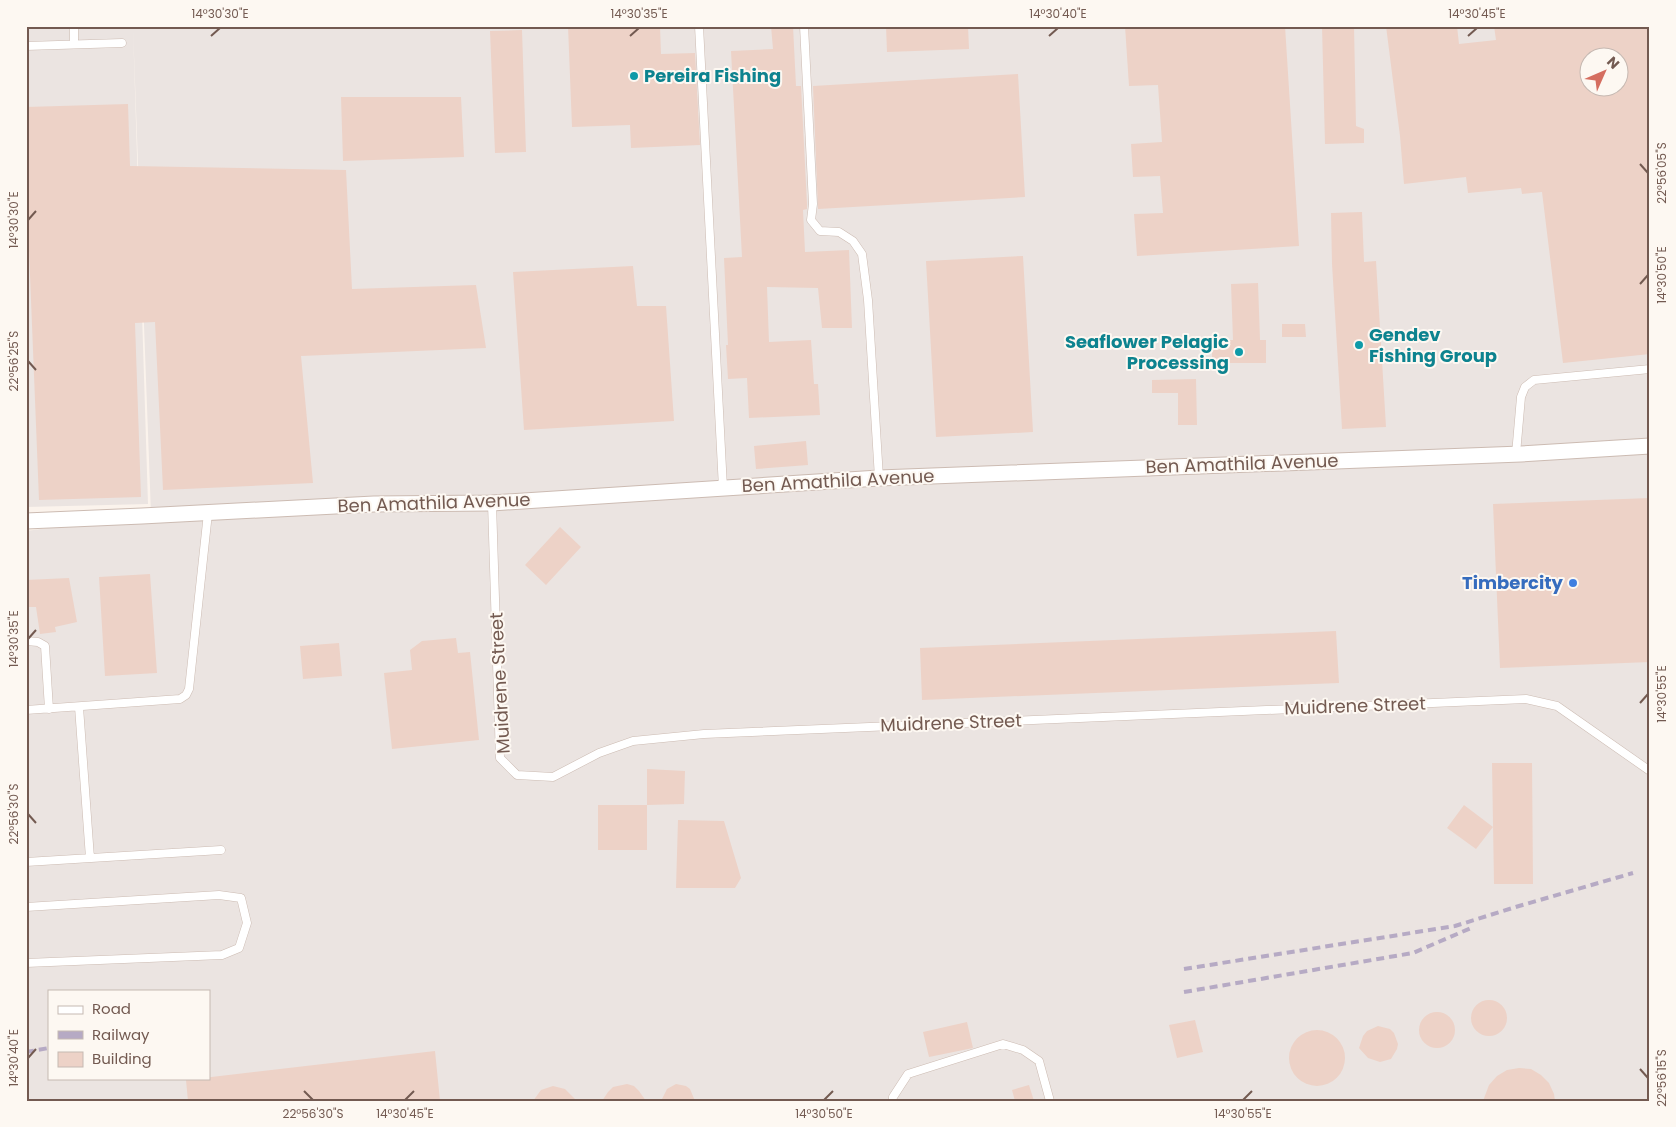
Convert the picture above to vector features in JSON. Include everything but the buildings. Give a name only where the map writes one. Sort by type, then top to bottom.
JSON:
[{"type":"street","name":"Ben Amathila Avenue","points":[[26,521],[374,504],[492,503],[879,478],[1516,454],[1650,446]]},
{"type":"lane","points":[[74,26],[74,44]]},
{"type":"lane","points":[[699,26],[723,488]]},
{"type":"lane","points":[[804,26],[813,204],[811,220],[820,230],[839,232],[853,241],[862,254],[868,300],[879,478]]},
{"type":"lane","points":[[26,46],[122,42]]},
{"type":"lane","points":[[1516,454],[1521,397],[1525,387],[1534,380],[1650,369]]},
{"type":"lane","name":"Muidrene Street","points":[[492,503],[500,758],[517,775],[554,777],[600,753],[633,742],[704,734],[1526,699],[1557,706],[1650,771]]},
{"type":"lane","points":[[26,710],[180,699],[186,695],[189,689],[208,513]]},
{"type":"lane","points":[[26,641],[38,642],[45,646],[49,709]]},
{"type":"lane","points":[[79,707],[90,858]]},
{"type":"lane","points":[[26,862],[221,850]]},
{"type":"lane","points":[[26,907],[219,895],[241,898],[247,923],[239,948],[222,955],[26,962]]},
{"type":"lane","points":[[893,1101],[893,1097],[908,1074],[1004,1044],[1023,1050],[1039,1061],[1050,1101]]},
{"type":"shaded area","points":[[26,26],[1650,26],[1650,1101],[26,1101],[26,531],[151,514],[133,28],[148,504],[26,507]]},
{"type":"railway","points":[[1184,969],[1455,926],[1633,873]]},
{"type":"railway","points":[[1184,992],[1413,953],[1471,928]]},
{"type":"railway","points":[[26,1052],[48,1048]]},
{"type":"place","name":"Pereira Fishing","points":[[634,76]]},
{"type":"place","name":"Gendev Fishing Group","points":[[1359,345]]},
{"type":"place","name":"Seaflower Pelagic Processing","points":[[1239,352]]},
{"type":"place","name":"Timbercity","points":[[1573,583]]}]
